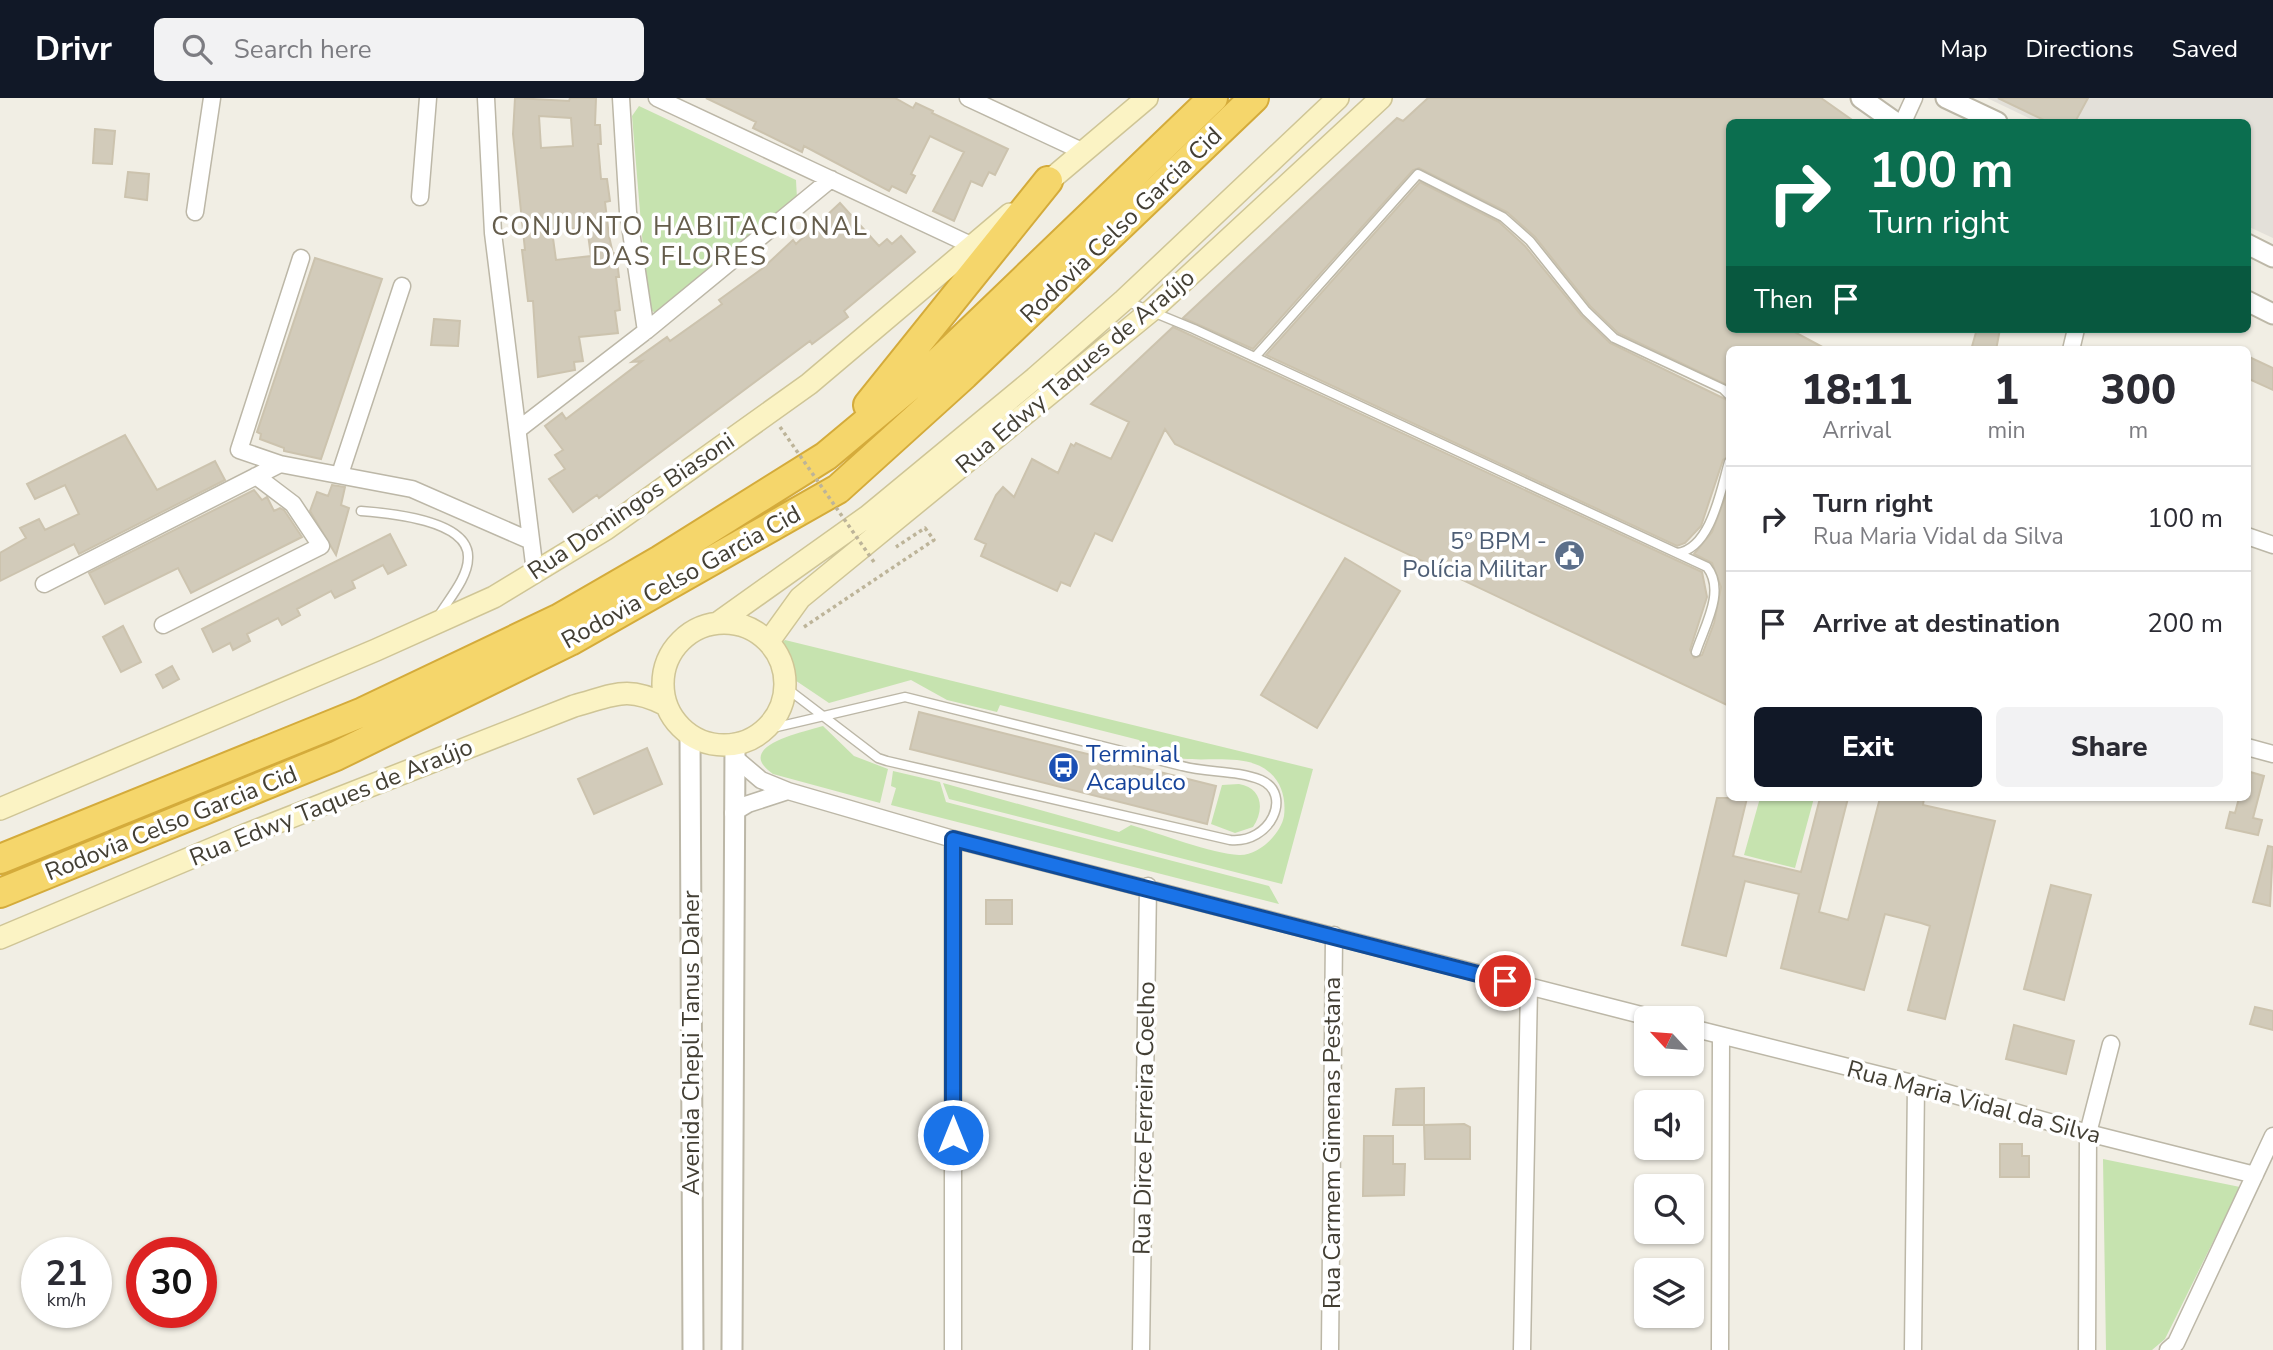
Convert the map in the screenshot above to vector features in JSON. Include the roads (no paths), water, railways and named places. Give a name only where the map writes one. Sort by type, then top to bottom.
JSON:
[{"type":"highway","name":"Rodovia Celso Garcia Cid","points":[[0,859],[363,712],[558,619],[660,560],[826,456],[934,366],[1213,98]]},
{"type":"highway","name":"Rodovia Celso Garcia Cid","points":[[0,893],[336,756],[570,641],[838,489],[964,375],[1254,98]]},
{"type":"highway","points":[[826,456],[1048,181]]},
{"type":"main road","name":"Rua Domingos Biasoni","points":[[0,808],[376,650],[494,597],[606,529],[809,384],[1147,98]]},
{"type":"main road","name":"Rua Edwy Taques de Araújo","points":[[719,622],[868,516],[1035,378],[1124,300],[1338,98]]},
{"type":"main road","name":"Rua Edwy Taques de Araújo","points":[[769,641],[785,614],[800,598],[1152,310],[1381,98]]},
{"type":"main road","points":[[719,622],[737,623],[755,630],[769,641],[780,657],[785,687],[777,715],[764,730],[735,751],[690,735],[675,722],[666,705],[662,686],[664,666],[673,648],[686,635],[702,626],[719,622]]},
{"type":"main road","name":"Rua Edwy Taques de Araújo","points":[[0,938],[245,835],[575,706],[628,691],[645,694],[666,705]]},
{"type":"street","points":[[195,212],[212,98]]},
{"type":"street","points":[[421,197],[428,98]]},
{"type":"street","points":[[486,98],[493,233],[535,572]]},
{"type":"street","points":[[621,98],[628,212],[646,331]]},
{"type":"street","points":[[657,98],[973,246]]},
{"type":"street","points":[[968,98],[1084,152]]},
{"type":"street","points":[[1861,98],[1891,119]]},
{"type":"street","points":[[1904,119],[1914,98]]},
{"type":"street","points":[[1946,98],[1991,119]]},
{"type":"street","points":[[519,429],[646,331],[831,180]]},
{"type":"street","points":[[2251,246],[2273,257]]},
{"type":"street","points":[[301,258],[239,450],[280,464],[412,489],[531,541]]},
{"type":"street","points":[[340,474],[402,286]]},
{"type":"street","points":[[2251,303],[2273,314]]},
{"type":"street","points":[[44,584],[280,464]]},
{"type":"street","points":[[163,625],[321,546],[293,504],[256,476]]},
{"type":"street","points":[[2251,537],[2273,545]]},
{"type":"street","name":"Avenida Chepli Tanus Daher","points":[[690,735],[693,1350]]},
{"type":"street","points":[[2251,748],[2273,754]]},
{"type":"street","points":[[735,751],[761,780],[788,791],[953,839],[1148,886],[1634,1013]]},
{"type":"street","name":"Avenida Chepli Tanus Daher","points":[[732,1350],[735,751]]},
{"type":"street","points":[[733,813],[748,804],[788,791]]},
{"type":"street","points":[[953,839],[953,1350]]},
{"type":"street","name":"Rua Dirce Ferreira Coelho","points":[[1141,1350],[1148,886]]},
{"type":"street","name":"Rua Carmem Gimenas Pestana","points":[[1331,1350],[1334,935]]},
{"type":"street","points":[[1522,1350],[1529,987]]},
{"type":"street","name":"Rua Maria Vidal da Silva","points":[[1704,1031],[1916,1084],[2088,1133],[2255,1175]]},
{"type":"street","points":[[1720,1350],[1721,1036]]},
{"type":"street","points":[[2087,1350],[2088,1133],[2111,1044]]},
{"type":"street","points":[[1913,1350],[1916,1084]]},
{"type":"street","points":[[2168,1350],[2176,1343],[2273,1136]]},
{"type":"lane","points":[[1255,357],[1418,174],[1503,217],[1530,241],[1586,311],[1614,338],[1726,392]]},
{"type":"lane","points":[[1124,300],[1255,357],[1707,567],[1716,584],[1696,652]]},
{"type":"lane","points":[[1677,552],[1695,545],[1706,530],[1726,471]]},
{"type":"lane","points":[[361,511],[407,516],[429,523],[453,533],[464,544],[469,557],[466,572],[435,622]]},
{"type":"lane","points":[[764,730],[828,717],[892,698],[905,697],[1198,771],[1259,779],[1272,790],[1276,807],[1263,831],[1244,841],[1230,840],[878,758],[828,717],[785,687]]},
{"type":"place","name":"5º BPM - Polícia Militar","points":[[1570,555]]},
{"type":"place","name":"Terminal Acapulco","points":[[1063,768]]},
{"type":"district","name":"CONJUNTO HABITACIONAL DAS FLORES","points":[[680,241]]}]
